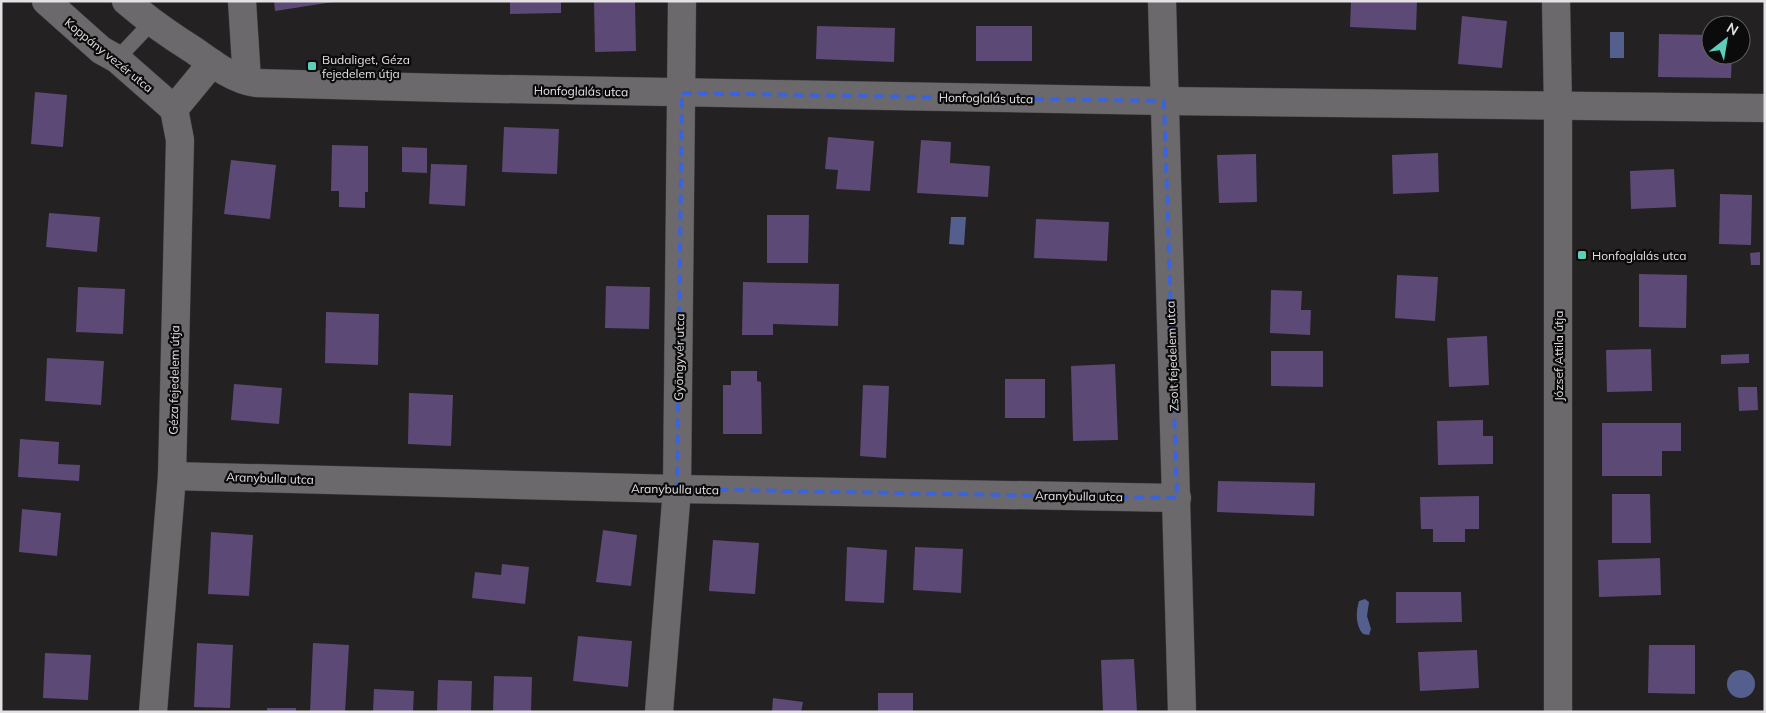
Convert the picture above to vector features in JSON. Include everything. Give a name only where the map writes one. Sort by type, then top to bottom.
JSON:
[{"type":"street","name":"Koppány vezér utca","points":[[46,1],[101,50],[117,59],[174,109]]},
{"type":"street","name":"Honfoglalás utca","points":[[126,1],[152,22],[212,63],[256,83],[682,93],[1164,101],[1765,108]]},
{"type":"street","points":[[242,1],[247,80]]},
{"type":"street","name":"Gyöngyvér utca","points":[[659,712],[677,489],[682,1]]},
{"type":"street","name":"Zsolt fejedelem utca","points":[[1162,1],[1182,712]]},
{"type":"street","name":"József Attila útja","points":[[1556,1],[1558,107],[1558,712]]},
{"type":"street","points":[[174,109],[212,63]]},
{"type":"street","name":"Géza fejedelem útja","points":[[153,712],[172,476],[180,140],[174,109]]},
{"type":"street","name":"Aranybulla utca","points":[[172,476],[677,489],[1177,498]]},
{"type":"lane","points":[[117,59],[152,22]]},
{"type":"highlighted area","points":[[682,93],[1164,101],[1177,498],[677,489]]},
{"type":"water","points":[[1610,32],[1624,32],[1624,58],[1610,58]]},
{"type":"water","points":[[951,217],[966,217],[964,245],[949,244]]},
{"type":"water","points":[[1365,599],[1369,602],[1367,616],[1371,629],[1369,635],[1363,634],[1360,630],[1357,618],[1359,601]]},
{"type":"water","points":[[1741,670],[1751,674],[1755,684],[1751,694],[1741,698],[1731,694],[1727,684],[1731,674]]},
{"type":"building","points":[[274,1],[333,1],[333,2],[275,11]]},
{"type":"building","points":[[510,1],[561,1],[561,13],[510,14]]},
{"type":"building","points":[[594,1],[635,1],[636,51],[595,52]]},
{"type":"building","points":[[1351,1],[1417,1],[1416,30],[1350,27]]},
{"type":"building","points":[[1462,16],[1507,21],[1502,68],[1458,64]]},
{"type":"building","points":[[817,26],[895,28],[894,62],[816,59]]},
{"type":"building","points":[[976,26],[1032,26],[1032,61],[976,61]]},
{"type":"building","points":[[1659,34],[1701,35],[1701,65],[1732,65],[1731,78],[1658,77]]},
{"type":"building","points":[[35,92],[67,95],[63,147],[31,144]]},
{"type":"building","points":[[504,127],[559,129],[557,174],[502,172]]},
{"type":"building","points":[[828,137],[874,141],[870,191],[836,189],[838,170],[825,169]]},
{"type":"building","points":[[921,140],[951,142],[950,163],[990,166],[988,197],[917,193]]},
{"type":"building","points":[[332,145],[368,146],[368,192],[365,192],[365,208],[339,207],[339,191],[331,191]]},
{"type":"building","points":[[402,147],[427,148],[427,173],[402,172]]},
{"type":"building","points":[[1438,153],[1439,192],[1393,194],[1392,155]]},
{"type":"building","points":[[1256,154],[1257,202],[1219,203],[1217,155]]},
{"type":"building","points":[[231,160],[276,165],[270,219],[224,214]]},
{"type":"building","points":[[431,164],[467,165],[465,206],[429,204]]},
{"type":"building","points":[[1674,169],[1676,207],[1631,209],[1630,171]]},
{"type":"building","points":[[1720,194],[1752,195],[1751,245],[1719,244]]},
{"type":"building","points":[[49,213],[100,217],[97,252],[46,247]]},
{"type":"building","points":[[767,215],[809,215],[808,263],[767,263]]},
{"type":"building","points":[[1036,219],[1109,222],[1107,261],[1034,258]]},
{"type":"building","points":[[1760,252],[1760,265],[1751,265],[1750,253]]},
{"type":"building","points":[[1639,274],[1687,275],[1686,328],[1639,327]]},
{"type":"building","points":[[1397,275],[1438,277],[1435,321],[1395,318]]},
{"type":"building","points":[[743,282],[839,284],[838,326],[773,324],[773,335],[742,335]]},
{"type":"building","points":[[606,286],[650,287],[649,329],[605,328]]},
{"type":"building","points":[[78,287],[125,289],[123,334],[76,332]]},
{"type":"building","points":[[1271,290],[1302,291],[1301,310],[1311,310],[1310,335],[1270,333]]},
{"type":"building","points":[[326,312],[379,314],[378,365],[325,363]]},
{"type":"building","points":[[1487,336],[1489,385],[1449,387],[1447,338]]},
{"type":"building","points":[[1651,349],[1652,391],[1607,392],[1606,350]]},
{"type":"building","points":[[1271,351],[1323,351],[1323,387],[1271,386]]},
{"type":"building","points":[[1749,354],[1749,363],[1721,364],[1721,355]]},
{"type":"building","points":[[47,358],[104,361],[101,405],[45,401]]},
{"type":"building","points":[[1115,364],[1118,440],[1073,441],[1071,366]]},
{"type":"building","points":[[731,371],[757,371],[757,381],[761,382],[762,434],[723,434],[723,385],[731,385]]},
{"type":"building","points":[[1005,379],[1045,379],[1045,418],[1005,418]]},
{"type":"building","points":[[234,384],[282,388],[279,424],[231,420]]},
{"type":"building","points":[[863,385],[889,386],[886,458],[860,456]]},
{"type":"building","points":[[1738,387],[1757,387],[1758,410],[1739,411]]},
{"type":"building","points":[[409,393],[453,395],[451,446],[408,444]]},
{"type":"building","points":[[1483,420],[1483,436],[1493,436],[1493,464],[1438,465],[1437,421]]},
{"type":"building","points":[[1602,423],[1681,423],[1681,451],[1662,451],[1662,476],[1602,476]]},
{"type":"building","points":[[20,439],[59,442],[58,464],[80,465],[79,481],[18,477]]},
{"type":"building","points":[[1218,481],[1315,483],[1314,516],[1217,512]]},
{"type":"building","points":[[1612,494],[1650,494],[1651,543],[1612,543]]},
{"type":"building","points":[[1479,496],[1479,529],[1465,529],[1465,542],[1433,542],[1433,529],[1421,529],[1420,497]]},
{"type":"building","points":[[22,509],[61,513],[57,556],[19,552]]},
{"type":"building","points":[[603,530],[637,535],[631,586],[596,582]]},
{"type":"building","points":[[211,532],[253,535],[249,596],[208,594]]},
{"type":"building","points":[[713,540],[759,543],[755,594],[709,591]]},
{"type":"building","points":[[847,547],[887,550],[884,603],[845,601]]},
{"type":"building","points":[[915,547],[963,549],[961,593],[913,590]]},
{"type":"building","points":[[1660,558],[1661,595],[1599,597],[1598,560]]},
{"type":"building","points":[[502,564],[529,567],[525,604],[472,598],[475,572],[501,575]]},
{"type":"building","points":[[1396,592],[1461,592],[1462,622],[1396,623]]},
{"type":"building","points":[[578,636],[632,641],[628,687],[573,681]]},
{"type":"building","points":[[197,643],[233,645],[230,708],[194,707]]},
{"type":"building","points":[[313,643],[349,645],[345,712],[310,712]]},
{"type":"building","points":[[1649,645],[1695,645],[1695,694],[1648,693]]},
{"type":"building","points":[[1477,650],[1479,688],[1420,691],[1418,652]]},
{"type":"building","points":[[45,653],[91,655],[88,700],[43,698]]},
{"type":"building","points":[[1134,659],[1137,712],[1103,712],[1101,660]]},
{"type":"building","points":[[494,676],[532,677],[531,712],[493,712]]},
{"type":"building","points":[[438,680],[472,681],[471,712],[437,712]]},
{"type":"building","points":[[374,689],[414,691],[413,712],[373,712]]},
{"type":"building","points":[[878,693],[913,693],[913,712],[878,712]]},
{"type":"building","points":[[773,698],[803,702],[801,712],[772,712]]},
{"type":"building","points":[[267,708],[296,708],[296,712],[267,712]]},
{"type":"place","name":"Budaliget, Géza fejedelem útja","points":[[312,66]]},
{"type":"place","name":"Honfoglalás utca","points":[[1582,255]]}]
